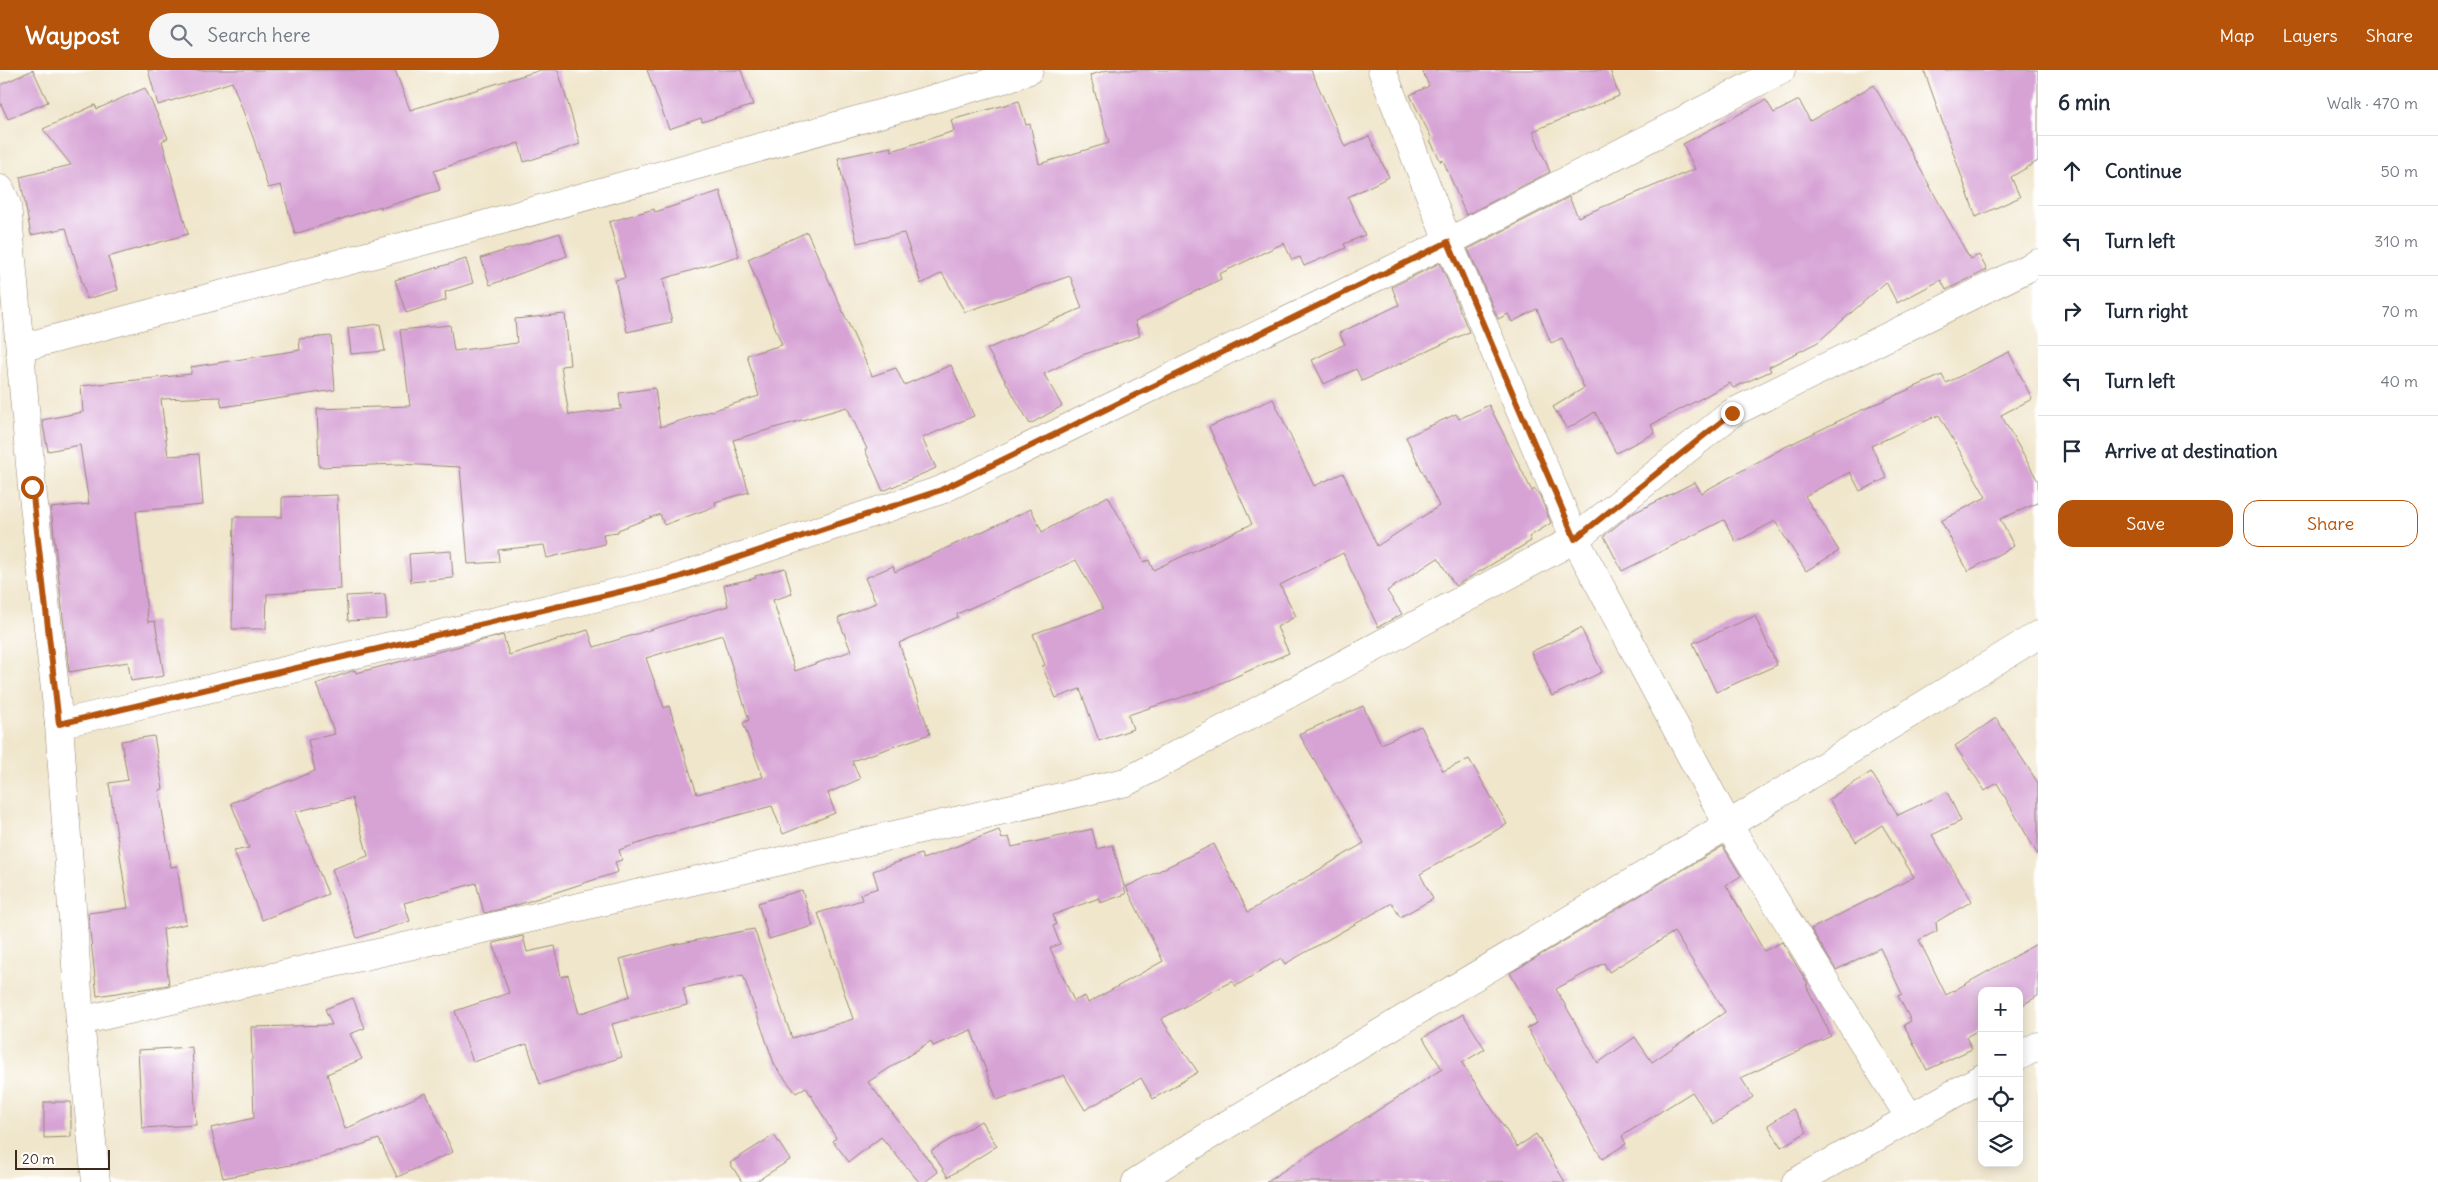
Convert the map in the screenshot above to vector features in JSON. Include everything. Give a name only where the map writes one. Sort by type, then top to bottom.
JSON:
[{"type":"street","points":[[20,348],[480,226],[994,82],[1029,70]]},
{"type":"street","points":[[1382,70],[1448,242],[1575,539],[1728,825],[1910,1118]]},
{"type":"street","points":[[59,724],[670,580],[941,490],[1448,242],[1781,70]]},
{"type":"street","points":[[0,189],[7,204],[32,487],[59,724],[80,1021],[96,1182]]},
{"type":"street","points":[[80,1021],[1126,782],[1575,539],[1732,413],[2038,263]]},
{"type":"street","points":[[1136,1182],[1218,1130],[1728,825],[2038,635]]},
{"type":"street","points":[[2023,1054],[2038,1046]]},
{"type":"street","points":[[1796,1182],[1978,1080]]},
{"type":"building","points":[[33,70],[48,102],[8,119],[0,102],[0,85]]},
{"type":"building","points":[[148,70],[395,70],[410,110],[541,70],[558,70],[580,144],[524,162],[519,143],[434,171],[440,190],[381,208],[381,206],[295,234],[281,185],[268,188],[254,140],[232,82],[158,105]]},
{"type":"building","points":[[647,70],[741,70],[753,105],[702,122],[701,118],[669,129]]},
{"type":"building","points":[[1108,70],[1311,70],[1345,147],[1369,136],[1389,177],[1348,197],[1365,235],[1344,244],[1346,248],[1304,266],[1300,257],[1292,260],[1284,243],[1219,274],[1221,279],[1135,321],[1140,336],[1082,355],[1044,374],[1062,406],[1030,424],[987,349],[1082,308],[1070,276],[965,312],[942,273],[921,284],[904,233],[857,243],[838,158],[891,147],[892,151],[954,131],[951,120],[1019,101],[1026,125],[1030,124],[1039,164],[1109,143],[1090,75]]},
{"type":"building","points":[[1422,70],[1610,70],[1619,96],[1533,131],[1550,172],[1466,215],[1443,160],[1441,162],[1410,95],[1429,86]]},
{"type":"building","points":[[1924,70],[2038,70],[2038,161],[2011,177],[2020,197],[1976,217]]},
{"type":"building","points":[[1874,85],[1970,259],[1979,255],[1987,270],[1946,290],[1941,280],[1897,303],[1886,282],[1818,342],[1769,367],[1771,371],[1733,388],[1730,383],[1651,425],[1655,433],[1616,453],[1595,412],[1567,429],[1553,407],[1584,388],[1562,338],[1551,343],[1537,309],[1512,322],[1508,314],[1498,319],[1468,249],[1569,197],[1578,217],[1695,169],[1683,144],[1766,100],[1774,113],[1799,100],[1810,121]]},
{"type":"building","points":[[145,88],[168,138],[162,141],[188,234],[108,257],[118,290],[87,299],[66,228],[31,235],[20,177],[71,165],[43,129],[95,105],[97,109]]},
{"type":"building","points":[[720,191],[739,256],[663,279],[672,322],[627,332],[615,280],[625,278],[609,222],[654,209],[655,212]]},
{"type":"building","points":[[807,232],[872,376],[896,368],[904,385],[951,365],[974,416],[922,438],[936,468],[883,491],[865,450],[867,449],[847,407],[733,440],[749,492],[715,502],[716,506],[664,525],[660,514],[618,530],[618,532],[603,534],[605,544],[547,558],[544,545],[498,550],[499,562],[468,564],[460,467],[399,464],[319,467],[317,409],[410,406],[400,330],[450,325],[454,351],[517,343],[515,319],[565,314],[570,365],[561,366],[569,415],[621,409],[619,393],[655,388],[660,427],[759,396],[747,355],[782,345],[748,259]]},
{"type":"building","points":[[560,233],[567,256],[490,285],[481,258]]},
{"type":"building","points":[[466,259],[473,283],[445,292],[446,300],[406,313],[395,280]]},
{"type":"building","points":[[1440,263],[1469,332],[1362,381],[1356,369],[1324,384],[1312,360],[1345,344],[1339,333],[1399,305],[1392,287]]},
{"type":"building","points":[[380,324],[385,351],[351,354],[348,328]]},
{"type":"building","points":[[331,336],[335,390],[222,407],[220,397],[161,399],[168,456],[199,454],[203,505],[136,511],[148,622],[155,621],[164,676],[131,681],[128,662],[69,672],[51,508],[89,504],[80,445],[48,451],[42,420],[83,412],[81,386],[191,374],[191,367],[300,350],[299,339]]},
{"type":"building","points":[[2009,352],[2032,399],[2001,415],[2038,481],[2038,503],[2000,519],[2014,546],[1968,571],[1941,521],[1986,497],[1939,415],[1871,446],[1887,478],[1860,491],[1850,472],[1805,496],[1839,551],[1806,571],[1775,521],[1736,542],[1724,520],[1622,571],[1604,536],[1630,515],[1695,482],[1701,493],[1783,448],[1855,413],[1942,375],[1946,383]]},
{"type":"building","points":[[1273,399],[1314,486],[1343,473],[1377,546],[1439,506],[1406,437],[1456,414],[1459,419],[1489,405],[1532,491],[1535,489],[1540,496],[1551,523],[1529,537],[1531,541],[1455,586],[1438,558],[1387,591],[1402,614],[1378,627],[1343,553],[1280,585],[1296,616],[1277,627],[1289,653],[1210,688],[1128,715],[1133,729],[1099,741],[1080,689],[1056,698],[1042,666],[1045,665],[1033,634],[1103,609],[1076,560],[957,614],[958,617],[899,643],[930,734],[852,761],[860,779],[828,793],[835,813],[783,834],[772,806],[667,834],[619,850],[622,860],[615,862],[618,872],[514,906],[484,913],[476,883],[404,903],[410,921],[357,938],[332,869],[368,856],[352,798],[295,812],[328,894],[262,920],[234,851],[249,848],[231,803],[315,771],[308,740],[335,734],[316,684],[355,670],[356,673],[503,635],[509,655],[588,630],[594,647],[728,606],[724,585],[756,578],[755,576],[785,568],[792,594],[773,600],[795,671],[851,651],[838,618],[876,603],[865,578],[893,566],[895,572],[1031,509],[1042,532],[1108,496],[1144,562],[1149,560],[1153,570],[1252,524],[1209,427]],"holes":[[[722,635],[749,720],[743,723],[763,777],[697,794],[669,706],[664,708],[646,658]]]},
{"type":"building","points":[[337,495],[341,589],[267,594],[266,629],[232,629],[234,517],[282,517],[282,497]]},
{"type":"building","points":[[451,551],[453,578],[411,582],[409,554]]},
{"type":"building","points":[[385,594],[387,619],[348,621],[346,596]]},
{"type":"building","points":[[1755,616],[1777,665],[1716,692],[1693,643]]},
{"type":"building","points":[[1581,628],[1602,672],[1552,696],[1531,652]]},
{"type":"building","points":[[1363,706],[1381,744],[1421,726],[1443,771],[1469,759],[1507,824],[1420,874],[1433,899],[1400,917],[1392,903],[1285,964],[1281,958],[1236,986],[1232,981],[1161,1019],[1198,1072],[1153,1099],[1141,1078],[1085,1110],[1064,1075],[997,1100],[971,1030],[933,1046],[931,1041],[868,1082],[938,1172],[925,1182],[919,1182],[881,1137],[849,1162],[833,1141],[836,1138],[806,1087],[796,1093],[775,1066],[743,975],[683,988],[687,1005],[612,1024],[622,1057],[540,1084],[527,1044],[473,1062],[455,1011],[509,993],[493,943],[523,936],[527,952],[555,946],[561,977],[568,975],[579,1014],[630,996],[620,959],[672,945],[754,929],[792,1038],[853,1019],[818,913],[862,900],[860,894],[878,888],[873,871],[921,854],[923,859],[999,830],[1002,839],[1009,837],[1012,847],[1092,829],[1097,849],[1113,845],[1126,894],[1100,903],[1099,898],[1053,915],[1056,925],[1053,926],[1060,944],[1050,948],[1074,1001],[1085,996],[1088,1003],[1163,961],[1126,887],[1214,844],[1248,912],[1364,843],[1299,734]]},
{"type":"building","points":[[1996,718],[2038,783],[2038,855],[1997,783],[1985,791],[1955,746]]},
{"type":"building","points":[[154,736],[163,789],[159,790],[171,867],[177,866],[186,924],[163,929],[169,985],[97,996],[88,913],[128,908],[109,783],[128,780],[121,741]]},
{"type":"building","points":[[1871,772],[1898,815],[1896,816],[1947,792],[1961,821],[1932,835],[1972,901],[1936,922],[1937,931],[1919,940],[1946,995],[2038,943],[2038,996],[2023,1005],[2023,987],[1978,987],[1978,1030],[1966,1037],[1972,1049],[1927,1070],[1904,1025],[1911,1021],[1898,996],[1902,994],[1880,948],[1836,970],[1811,929],[1914,877],[1882,825],[1856,842],[1829,799]]},
{"type":"building","points":[[1723,846],[1741,876],[1726,885],[1764,951],[1782,942],[1808,984],[1806,985],[1831,1036],[1741,1078],[1753,1097],[1714,1124],[1692,1092],[1622,1136],[1626,1144],[1602,1159],[1527,1028],[1537,1023],[1510,973]],"holes":[[[1674,932],[1725,1012],[1652,1062],[1635,1037],[1598,1063],[1556,989],[1604,963],[1609,972]]]},
{"type":"building","points":[[802,890],[813,926],[769,939],[758,903]]},
{"type":"building","points":[[353,998],[365,1028],[350,1034],[362,1059],[327,1074],[345,1129],[426,1093],[453,1152],[397,1177],[379,1139],[311,1161],[223,1178],[211,1128],[254,1118],[251,1027],[332,1025],[325,1009]]},
{"type":"building","points":[[1463,1014],[1485,1049],[1462,1063],[1517,1147],[1536,1134],[1565,1182],[1266,1182],[1442,1069],[1423,1038]]},
{"type":"building","points":[[192,1047],[196,1125],[142,1128],[138,1050]]},
{"type":"building","points":[[44,1102],[71,1102],[71,1137],[44,1138]]},
{"type":"building","points":[[1793,1109],[1807,1132],[1781,1147],[1768,1125]]},
{"type":"building","points":[[981,1121],[997,1146],[948,1177],[931,1151]]},
{"type":"building","points":[[774,1135],[790,1160],[755,1182],[742,1182],[730,1163]]},
{"type":"route","points":[[32,487],[59,724],[670,580],[941,490],[1448,242],[1575,539],[1732,413]]}]
